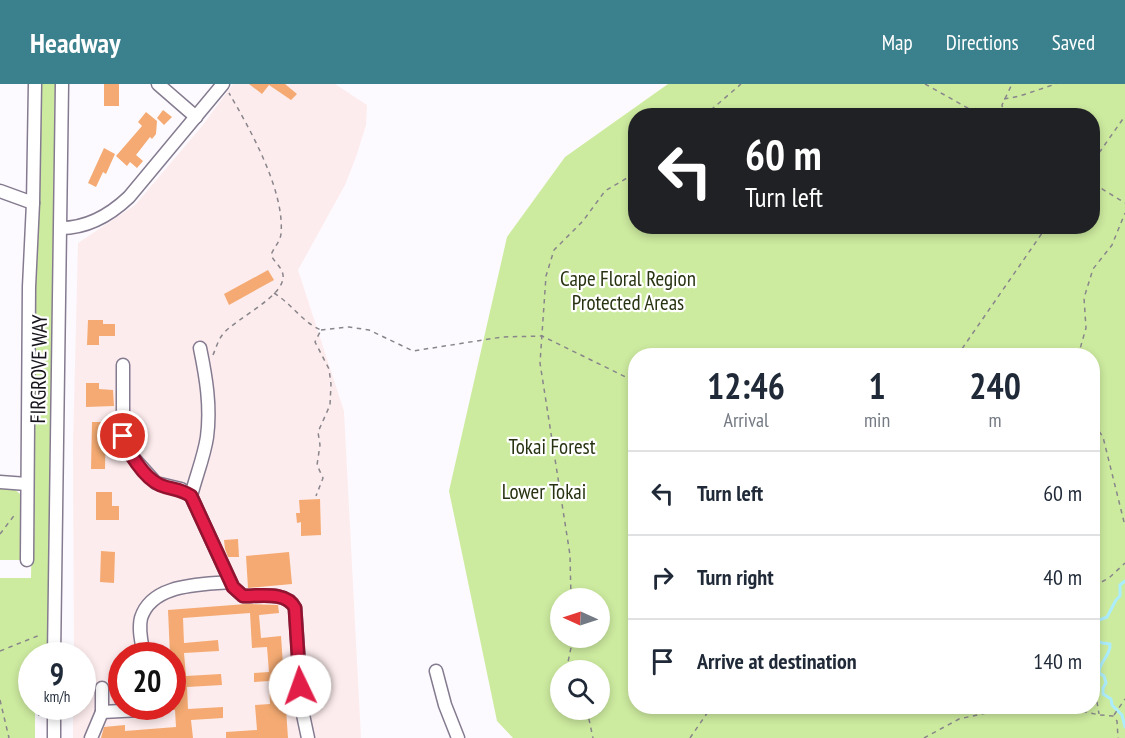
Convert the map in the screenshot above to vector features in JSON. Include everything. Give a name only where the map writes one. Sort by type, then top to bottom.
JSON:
[{"type":"street","points":[[27,560],[29,287],[35,84]]},
{"type":"street","name":"FIRGROVE WAY","points":[[54,642],[62,84]]},
{"type":"street","points":[[158,84],[196,117]]},
{"type":"street","points":[[61,228],[75,228],[115,210],[129,197],[196,117],[226,88]]},
{"type":"street","points":[[0,191],[33,203]]},
{"type":"street","points":[[191,496],[207,437],[208,407],[200,348]]},
{"type":"street","points":[[123,365],[123,436],[130,454],[156,483],[180,489],[191,496],[233,587],[243,596],[276,596],[290,600],[295,608],[302,710],[308,738]]},
{"type":"street","points":[[0,482],[27,484]]},
{"type":"street","points":[[142,642],[140,625],[142,617],[156,597],[178,589],[230,582]]},
{"type":"street","points":[[436,671],[445,705],[458,738]]},
{"type":"street","points":[[91,738],[102,712],[102,688]]},
{"type":"street","points":[[102,712],[108,712]]},
{"type":"street","points":[[54,720],[54,738]]},
{"type":"path","points":[[713,108],[741,84]]},
{"type":"path","points":[[925,84],[968,108]]},
{"type":"path","points":[[1003,108],[1004,99],[1012,84]]},
{"type":"path","points":[[1004,99],[1014,98],[1023,93],[1056,84]]},
{"type":"path","points":[[204,371],[222,335],[264,303],[282,286],[283,278],[282,271],[271,255],[281,236],[276,195],[270,172],[226,88]]},
{"type":"path","points":[[1100,151],[1125,116]]},
{"type":"path","points":[[571,588],[570,555],[540,363],[546,276],[554,250],[583,221],[605,191],[628,177]]},
{"type":"path","points":[[1100,188],[1125,203]]},
{"type":"path","points":[[1079,348],[1086,328],[1084,298],[1093,269],[1112,245],[1125,213]]},
{"type":"path","points":[[963,348],[1041,234]]},
{"type":"path","points":[[274,293],[285,300],[300,317],[321,330],[349,327],[369,330],[412,351],[502,337],[542,336],[628,378]]},
{"type":"path","points":[[316,496],[323,478],[317,465],[320,445],[319,425],[325,418],[330,402],[328,369],[315,342],[321,330]]},
{"type":"path","points":[[1100,433],[1125,526]]},
{"type":"path","points":[[0,534],[27,498]]},
{"type":"path","points":[[1100,583],[1109,578],[1125,563]]},
{"type":"path","points":[[0,651],[40,634]]},
{"type":"path","points":[[1114,716],[1125,699]]},
{"type":"path","points":[[0,700],[9,738]]},
{"type":"path","points":[[690,738],[706,714]]},
{"type":"path","points":[[924,738],[959,719],[981,714]]},
{"type":"path","points":[[1095,714],[1114,716]]},
{"type":"path","points":[[1114,716],[1117,721],[1118,738]]},
{"type":"path","points":[[589,720],[593,738]]},
{"type":"shaded area","points":[[233,84],[335,84],[367,105],[366,125],[345,185],[298,270],[344,411],[361,738],[73,738],[73,720],[96,720],[96,642],[74,642],[73,445],[78,243],[135,205],[202,126]]},
{"type":"green space","points":[[39,84],[55,84],[48,642],[18,642],[18,720],[35,720],[35,738],[0,738],[0,578],[31,578]]},
{"type":"green space","name":"Cape Floral Region Protected Areas","points":[[668,84],[1125,84],[1125,738],[513,738],[497,721],[449,491],[507,237],[565,157],[628,112],[628,234],[1100,234],[1100,108],[634,108]]},
{"type":"green space","points":[[0,487],[12,487],[20,494],[22,560],[0,560]]},
{"type":"building","points":[[104,84],[119,84],[119,106],[104,106]]},
{"type":"building","points":[[249,84],[285,84],[297,94],[291,100],[269,85],[262,94]]},
{"type":"building","points":[[163,110],[172,117],[164,125],[157,118]]},
{"type":"building","points":[[146,112],[157,121],[156,134],[152,139],[150,137],[136,155],[143,161],[137,168],[130,162],[127,166],[116,156],[142,126],[138,122]]},
{"type":"building","points":[[104,148],[115,154],[106,174],[103,172],[96,187],[88,183]]},
{"type":"building","points":[[268,270],[274,280],[229,305],[224,294]]},
{"type":"building","points":[[88,320],[103,320],[103,324],[115,324],[115,336],[99,336],[99,345],[87,345]]},
{"type":"building","points":[[86,383],[99,383],[99,389],[113,390],[114,406],[86,407]]},
{"type":"building","points":[[92,422],[106,422],[105,469],[91,469]]},
{"type":"building","points":[[96,492],[112,492],[112,506],[119,506],[119,520],[96,520]]},
{"type":"building","points":[[320,499],[321,535],[301,536],[301,522],[297,523],[296,513],[300,513],[299,500]]},
{"type":"building","points":[[238,539],[239,557],[228,557],[224,540]]},
{"type":"building","points":[[101,551],[115,552],[114,583],[100,582]]},
{"type":"building","points":[[289,552],[292,584],[248,588],[246,556]]},
{"type":"building","points":[[246,604],[278,605],[279,613],[259,615],[261,638],[281,636],[288,738],[226,738],[226,732],[257,730],[255,705],[270,704],[269,681],[254,682],[254,673],[269,672],[267,647],[252,648],[250,613],[183,618],[184,642],[169,642],[168,610]]},
{"type":"building","points":[[218,640],[219,651],[186,653],[186,643]]},
{"type":"building","points":[[221,674],[222,685],[187,687],[188,709],[223,707],[223,718],[191,720],[193,738],[101,738],[104,727],[125,725],[125,731],[176,727],[176,720],[186,720],[186,676]]},
{"type":"waterway","points":[[1100,620],[1107,617],[1120,596],[1120,585],[1125,581]]},
{"type":"waterway","points":[[1100,642],[1110,644],[1109,652],[1100,669]]},
{"type":"waterway","points":[[1100,674],[1104,676],[1106,683],[1103,694],[1111,699],[1112,705],[1122,715],[1125,727]]},
{"type":"route","points":[[123,436],[130,454],[156,483],[180,489],[191,496],[233,587],[239,593],[243,596],[276,596],[293,603],[300,686]]},
{"type":"park label","name":"Tokai Forest","points":[[552,447]]},
{"type":"park label","name":"Lower Tokai","points":[[544,492]]}]
